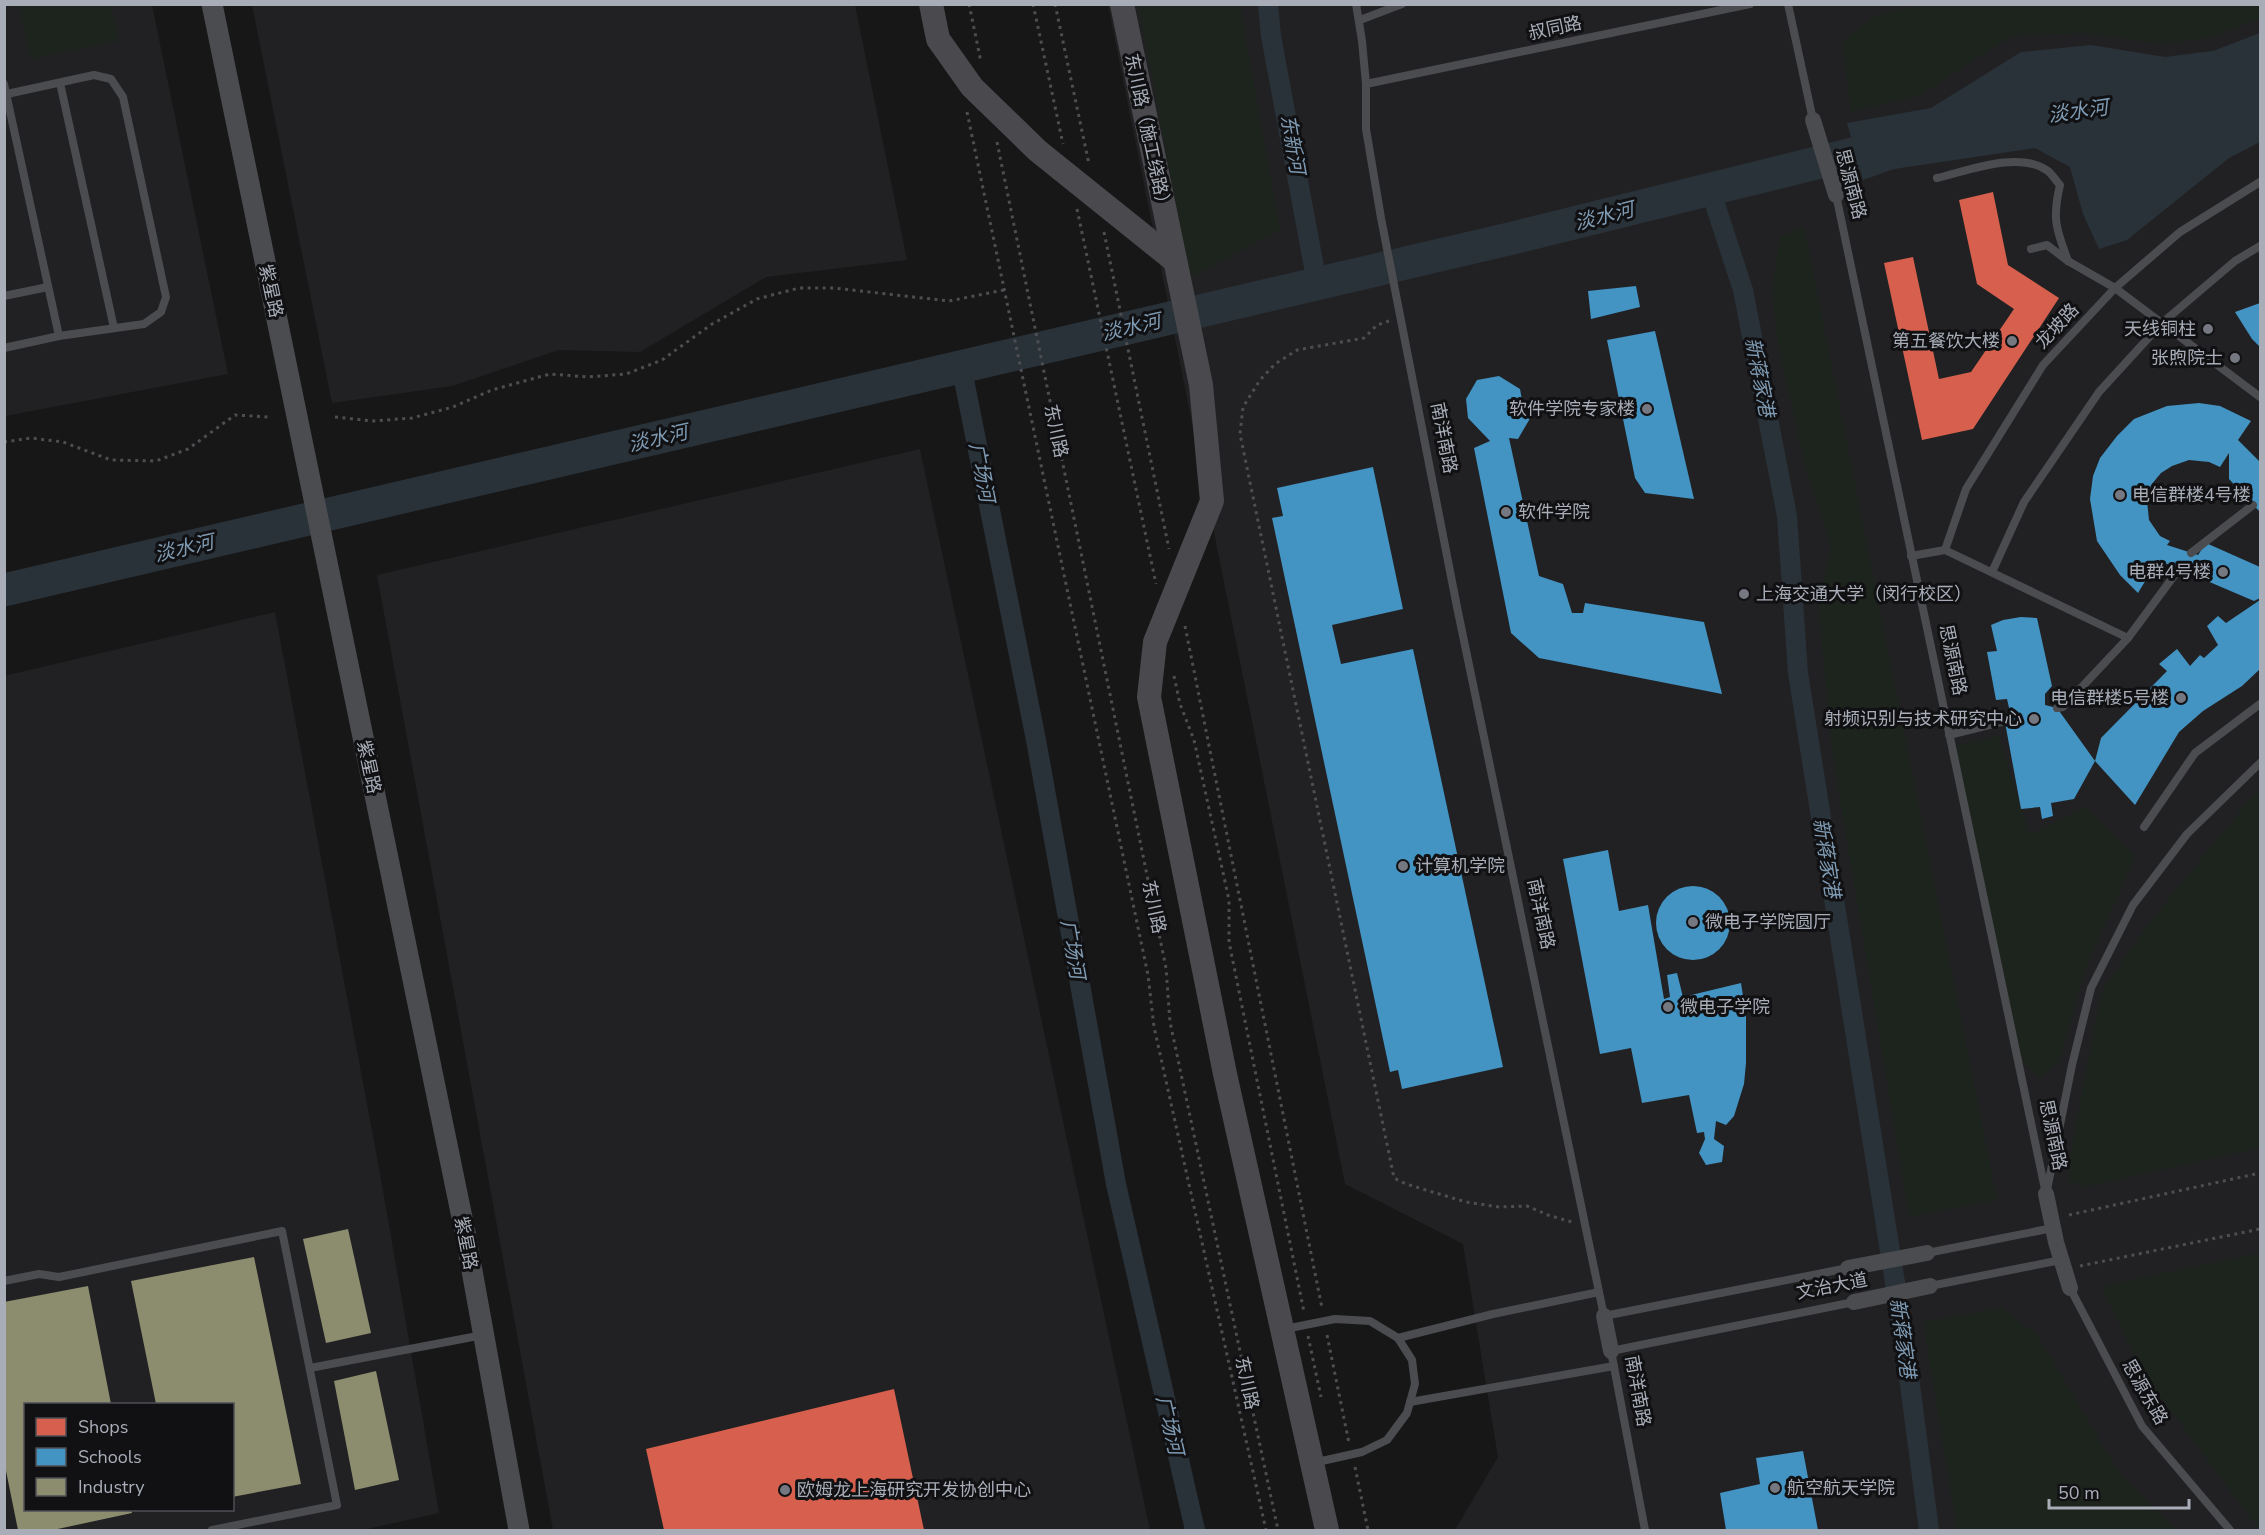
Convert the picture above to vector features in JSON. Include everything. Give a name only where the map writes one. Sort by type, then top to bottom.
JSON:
[{"type":"main road","points":[[931,4],[938,39],[972,87],[1038,151],[1175,261]]},
{"type":"main road","name":"东川路（施工绕路）","points":[[1122,4],[1202,385]]},
{"type":"main road","name":"东川路","points":[[1202,385],[1212,501],[1155,642],[1149,698],[1226,1074],[1327,1530]]},
{"type":"street","name":"紫星路","points":[[212,4],[460,1209],[519,1530]]},
{"type":"street","name":"思源南路","points":[[1813,120],[1836,195]]},
{"type":"street","name":"思源南路","points":[[2046,1194],[2062,1264],[2070,1288]]},
{"type":"street","name":"文治大道","points":[[1848,1268],[1927,1253]]},
{"type":"street","name":"文治大道","points":[[1854,1302],[1930,1286]]},
{"type":"street","name":"南洋南路","points":[[1604,1316],[1612,1358]]},
{"type":"lane","points":[[1356,4],[1360,20],[1366,84]]},
{"type":"lane","points":[[1360,20],[1402,4]]},
{"type":"lane","name":"叔同路","points":[[1366,84],[1750,4]]},
{"type":"lane","name":"思源南路","points":[[1788,4],[1813,120]]},
{"type":"lane","points":[[4,348],[59,336],[144,324],[161,312],[166,297],[123,97],[111,79],[94,75],[7,94]]},
{"type":"lane","points":[[60,83],[114,328]]},
{"type":"lane","points":[[4,84],[59,336]]},
{"type":"lane","name":"南洋南路","points":[[1366,84],[1366,129],[1400,318],[1457,607],[1604,1316]]},
{"type":"lane","points":[[1936,178],[2005,162],[2027,162],[2048,170],[2060,185],[2055,207],[2056,228],[2068,261]]},
{"type":"lane","name":"龙坡路","points":[[1945,550],[1966,489],[2043,365],[2115,288],[2180,232],[2260,182]]},
{"type":"lane","name":"思源南路","points":[[1836,195],[2046,1194]]},
{"type":"lane","points":[[2031,249],[2048,245],[2068,261],[2115,288],[2260,397]]},
{"type":"lane","points":[[1992,572],[2024,502],[2099,392],[2162,323],[2235,261],[2260,246]]},
{"type":"lane","points":[[4,296],[48,287]]},
{"type":"lane","points":[[2191,553],[2253,504]]},
{"type":"lane","points":[[1911,556],[1945,550],[2128,638]]},
{"type":"lane","points":[[2057,708],[2063,706],[2128,638],[2180,569]]},
{"type":"lane","points":[[2144,827],[2195,753],[2260,704]]},
{"type":"lane","points":[[1949,735],[2005,721]]},
{"type":"lane","points":[[2046,1194],[2072,1065],[2091,988],[2133,905],[2187,834],[2260,763]]},
{"type":"lane","name":"文治大道","points":[[1927,1253],[2052,1224]]},
{"type":"lane","points":[[4,1281],[39,1274],[59,1277],[282,1232],[337,1505],[213,1530]]},
{"type":"lane","name":"文治大道","points":[[1930,1286],[2062,1264]]},
{"type":"lane","name":"文治大道","points":[[1604,1316],[1848,1268]]},
{"type":"lane","name":"思源东路","points":[[2070,1288],[2142,1426],[2230,1530]]},
{"type":"lane","points":[[1398,1338],[1493,1314],[1599,1292]]},
{"type":"lane","name":"文治大道","points":[[1410,1402],[1854,1302]]},
{"type":"lane","points":[[1283,1329],[1335,1319],[1370,1321],[1398,1338],[1412,1360],[1414,1384],[1407,1413],[1387,1440],[1362,1452],[1312,1463]]},
{"type":"lane","points":[[310,1368],[483,1335]]},
{"type":"lane","name":"南洋南路","points":[[1612,1358],[1645,1530]]},
{"type":"path","points":[[1033,4],[1063,144]]},
{"type":"path","points":[[1055,4],[1089,166]]},
{"type":"path","points":[[966,107],[1148,975],[1154,1027],[1266,1530]]},
{"type":"path","points":[[1076,203],[1156,588]]},
{"type":"path","points":[[1102,223],[1170,554]]},
{"type":"path","name":"东川路","points":[[1026,284],[1166,968],[1170,1022],[1278,1530]]},
{"type":"path","points":[[335,417],[373,421],[412,418],[453,407],[492,390],[550,374],[588,377],[626,374],[662,360],[712,324],[757,299],[799,288],[834,288],[949,301],[1004,290]]},
{"type":"path","points":[[1400,318],[1377,325],[1364,338],[1297,350],[1275,364],[1260,380],[1243,407],[1240,434],[1394,1178],[1414,1187],[1466,1202],[1499,1207],[1527,1206],[1585,1226]]},
{"type":"path","points":[[4,442],[31,438],[63,442],[111,460],[156,460],[188,449],[235,415],[268,417]]},
{"type":"path","points":[[1184,623],[1368,1530]]},
{"type":"path","points":[[1173,669],[1180,704],[1194,740],[1229,900],[1229,942],[1322,1403]]},
{"type":"path","points":[[2052,1224],[2260,1173]]},
{"type":"path","points":[[2062,1264],[2260,1229]]},
{"type":"shaded area","points":[[1924,4],[2260,4],[2260,19],[2209,38],[2161,44],[2082,33],[2012,36],[1921,95],[1851,112],[1842,41],[1876,15]]},
{"type":"shaded area","points":[[5,5],[152,5],[228,374],[5,416]]},
{"type":"shaded area","points":[[19,5],[111,5],[119,41],[30,59]]},
{"type":"shaded area","points":[[252,5],[855,5],[907,260],[766,277],[640,352],[559,350],[452,386],[332,403]]},
{"type":"shaded area","name":"上海交通大学（闵行校区）","points":[[1108,5],[2260,5],[2260,1530],[1455,1530],[1498,1457],[1463,1244],[1345,1184]]},
{"type":"shaded area","points":[[1138,5],[1240,5],[1280,230],[1190,278]]},
{"type":"shaded area","points":[[1804,226],[1997,1200],[1909,1217],[1832,750],[1818,601],[1831,548],[1805,465],[1779,351],[1772,291],[1780,237]]},
{"type":"shaded area","points":[[920,449],[1150,1530],[553,1530],[377,575]]},
{"type":"shaded area","points":[[275,612],[379,1168],[439,1513],[363,1530],[5,1530],[4,676]]},
{"type":"shaded area","points":[[1998,735],[2030,835],[2084,807],[2136,856],[2085,969],[2060,1061],[2039,1078],[2016,1053],[1952,748]]},
{"type":"shaded area","points":[[2260,790],[2260,1148],[2085,1187],[2069,1180],[2070,1156],[2101,993],[2148,924]]},
{"type":"shaded area","points":[[2260,1253],[2260,1528],[2142,1372],[2101,1286]]},
{"type":"shaded area","points":[[2001,1308],[2037,1334],[2121,1476],[2177,1530],[1957,1530],[1923,1322]]},
{"type":"water","points":[[2260,33],[2260,142],[2229,158],[2127,240],[2099,249],[2083,214],[2070,167],[2035,148],[1894,169],[1863,180],[1847,123],[1931,108],[2021,52],[2091,45],[2165,57],[2213,51]]},
{"type":"building: Shops","name":"第五餐饮大楼","points":[[1993,192],[2008,265],[2059,298],[1973,429],[1922,440],[1884,263],[1913,257],[1939,379],[1971,372],[2014,309],[1977,284],[1959,200]]},
{"type":"building: Shops","name":"欧姆龙上海研究开发协创中心","points":[[894,1389],[924,1530],[664,1530],[646,1449]]},
{"type":"building: Schools","points":[[1636,286],[1640,307],[1591,319],[1588,291]]},
{"type":"building: Schools","points":[[2260,303],[2260,347],[2252,339],[2235,312]]},
{"type":"building: Schools","name":"软件学院专家楼","points":[[1655,331],[1694,499],[1645,493],[1635,478],[1607,340]]},
{"type":"building: Schools","name":"软件学院","points":[[1499,376],[1520,389],[1524,411],[1532,415],[1518,439],[1509,438],[1539,576],[1563,584],[1572,613],[1583,613],[1585,603],[1704,622],[1722,694],[1539,658],[1511,633],[1474,448],[1490,441],[1468,418],[1466,399],[1477,380]]},
{"type":"building: Schools","name":"电信群楼4号楼","points":[[2199,403],[2220,406],[2251,421],[2238,440],[2260,462],[2260,512],[2229,479],[2229,453],[2220,467],[2209,462],[2189,460],[2161,473],[2151,485],[2147,501],[2149,520],[2160,536],[2170,541],[2167,545],[2198,555],[2206,543],[2260,567],[2260,598],[2254,601],[2158,560],[2138,593],[2120,575],[2097,541],[2090,499],[2093,476],[2100,458],[2134,419],[2167,406]]},
{"type":"building: Schools","name":"计算机学院","points":[[1373,467],[1403,609],[1332,625],[1341,664],[1413,649],[1503,1067],[1402,1089],[1398,1070],[1390,1072],[1272,518],[1283,516],[1277,488]]},
{"type":"building: Schools","name":"电信群楼5号楼","points":[[2260,600],[2260,669],[2242,686],[2203,711],[2179,732],[2135,805],[2095,761],[2101,738],[2167,671],[2159,664],[2177,649],[2190,666],[2200,655],[2204,658],[2218,645],[2207,626],[2218,616],[2226,623]]},
{"type":"building: Schools","name":"射频识别与技术研究中心","points":[[2021,617],[2037,618],[2052,686],[2045,694],[2045,705],[2057,708],[2095,761],[2074,799],[2051,803],[2053,816],[2042,819],[2040,807],[2021,809],[2004,717],[2010,712],[2007,699],[1996,700],[1987,652],[1997,651],[1991,625]]},
{"type":"building: Schools","name":"微电子学院","points":[[1608,850],[1619,911],[1648,905],[1664,999],[1670,997],[1667,975],[1677,973],[1683,997],[1741,983],[1746,1015],[1744,1084],[1734,1116],[1726,1125],[1716,1121],[1714,1139],[1724,1146],[1722,1162],[1706,1165],[1699,1153],[1705,1139],[1704,1132],[1697,1133],[1689,1095],[1642,1103],[1631,1048],[1600,1054],[1563,859]]},
{"type":"building: Schools","name":"微电子学院圆厅","points":[[1693,886],[1714,892],[1724,902],[1730,923],[1724,944],[1714,954],[1693,960],[1672,954],[1662,944],[1656,923],[1662,902],[1672,892]]},
{"type":"building: Schools","name":"航空航天学院","points":[[1803,1451],[1818,1530],[1726,1530],[1720,1493],[1760,1484],[1756,1458]]},
{"type":"building: Industry","points":[[348,1229],[371,1333],[326,1343],[303,1239]]},
{"type":"building: Industry","points":[[254,1257],[301,1484],[234,1497],[234,1403],[156,1403],[131,1281]]},
{"type":"building: Industry","points":[[88,1286],[111,1403],[24,1403],[24,1511],[131,1511],[132,1513],[53,1530],[18,1530],[4,1461],[4,1302]]},
{"type":"building: Industry","points":[[376,1371],[399,1480],[355,1490],[334,1381]]},
{"type":"waterway","name":"东新河","points":[[1268,4],[1271,36],[1317,283]]},
{"type":"waterway","name":"淡水河","points":[[4,590],[1513,238],[1897,143]]},
{"type":"waterway","name":"新蒋家港","points":[[1710,189],[1743,290],[1787,516],[1798,673],[1904,1339],[1929,1530]]},
{"type":"waterway","name":"广场河","points":[[961,365],[1036,740],[1116,1184],[1195,1530]]},
{"type":"place","name":"天线铜柱","points":[[2208,329]]},
{"type":"place","name":"第五餐饮大楼","points":[[2012,341]]},
{"type":"place","name":"张煦院士","points":[[2235,358]]},
{"type":"place","name":"软件学院专家楼","points":[[1647,409]]},
{"type":"place","name":"电信群楼4号楼","points":[[2120,495]]},
{"type":"place","name":"软件学院","points":[[1506,512]]},
{"type":"place","name":"电群4号楼","points":[[2223,572]]},
{"type":"place","name":"上海交通大学（闵行校区）","points":[[1744,594]]},
{"type":"place","name":"电信群楼5号楼","points":[[2181,698]]},
{"type":"place","name":"射频识别与技术研究中心","points":[[2034,719]]},
{"type":"place","name":"计算机学院","points":[[1403,866]]},
{"type":"place","name":"微电子学院圆厅","points":[[1693,922]]},
{"type":"place","name":"微电子学院","points":[[1668,1007]]},
{"type":"place","name":"航空航天学院","points":[[1775,1488]]},
{"type":"place","name":"欧姆龙上海研究开发协创中心","points":[[785,1490]]}]
